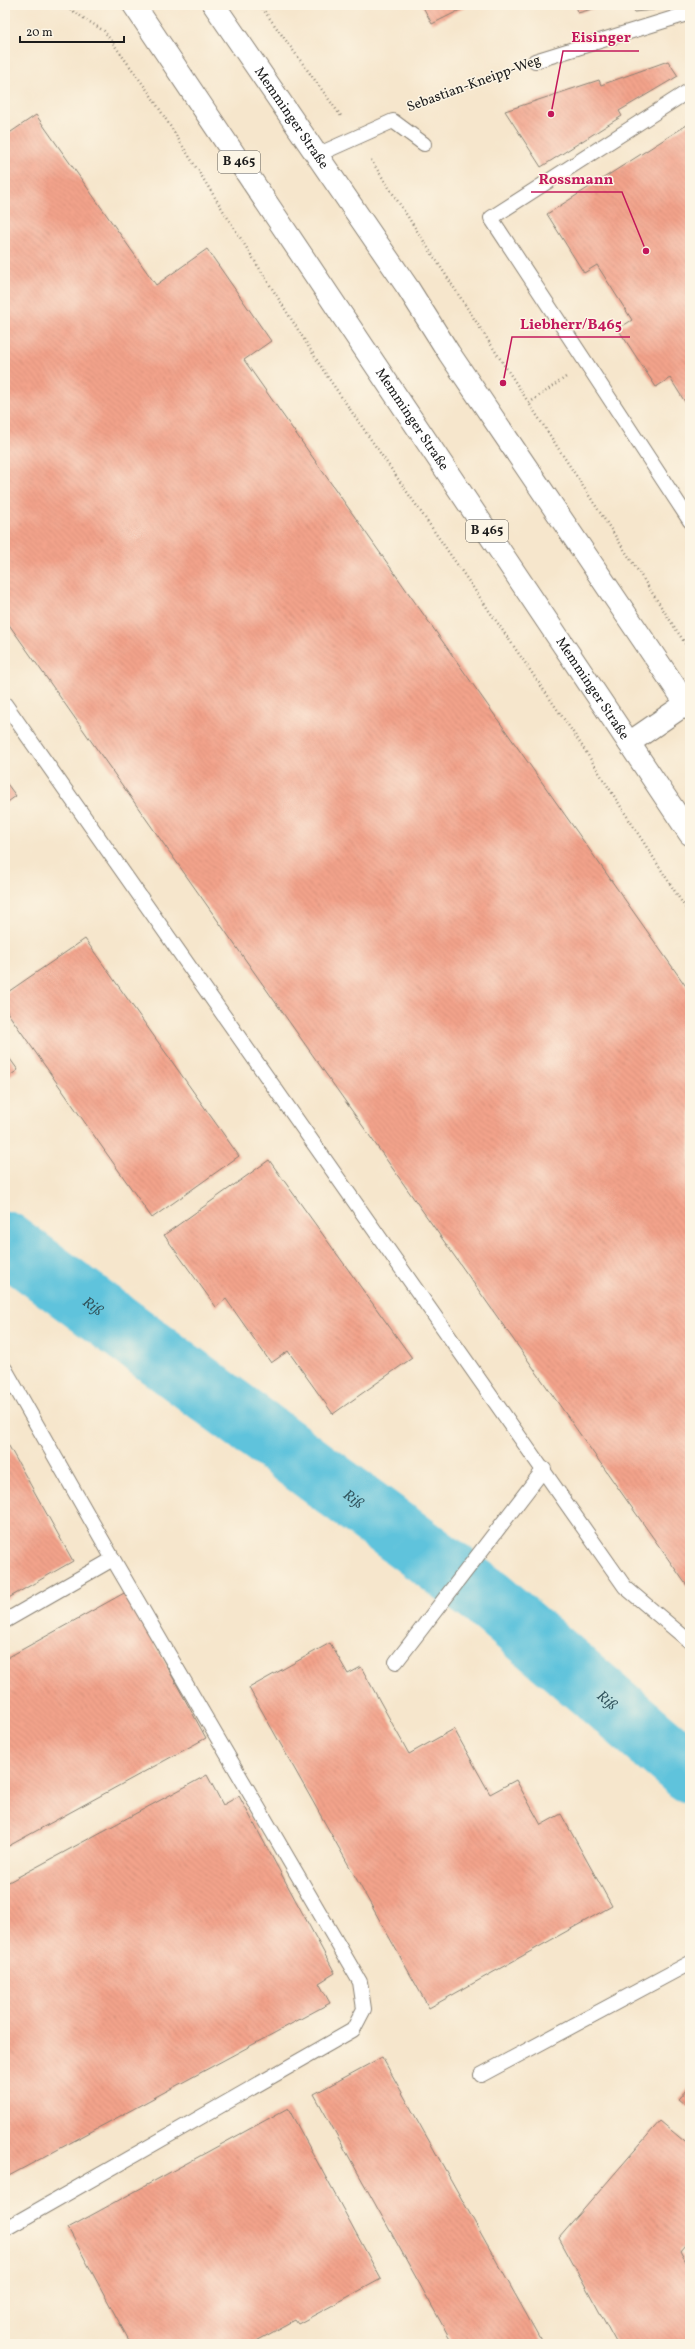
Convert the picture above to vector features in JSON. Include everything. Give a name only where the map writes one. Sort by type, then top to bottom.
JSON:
[{"type":"main road","name":"Memminger Straße","points":[[134,5],[690,834]]},
{"type":"main road","name":"Memminger Straße","points":[[214,5],[689,705]]},
{"type":"main road","points":[[629,743],[689,705]]},
{"type":"lane","name":"Sebastian-Kneipp-Weg","points":[[535,61],[690,13]]},
{"type":"lane","points":[[690,90],[491,218],[690,521]]},
{"type":"lane","points":[[317,155],[393,121],[424,144]]},
{"type":"lane","points":[[5,704],[544,1469],[625,1587],[690,1642]]},
{"type":"lane","points":[[5,1369],[113,1559],[360,1982],[364,2009],[353,2030],[5,2229]]},
{"type":"lane","points":[[396,1662],[544,1469]]},
{"type":"lane","points":[[5,1621],[113,1559]]},
{"type":"lane","points":[[481,2075],[690,1963]]},
{"type":"path","points":[[63,5],[104,31],[150,94],[328,376],[578,738],[690,915]]},
{"type":"path","points":[[260,5],[357,138],[690,650]]},
{"type":"path","name":"Sebastian-Kneipp-Weg","points":[[408,108],[535,61]]},
{"type":"path","points":[[529,403],[586,364]]},
{"type":"building","points":[[422,5],[470,5],[432,24]]},
{"type":"building","points":[[576,5],[606,5],[578,13]]},
{"type":"building","points":[[634,5],[654,5],[654,10],[634,12]]},
{"type":"building","points":[[668,61],[678,76],[619,111],[622,116],[541,167],[505,111],[599,80],[601,85]]},
{"type":"building","points":[[36,115],[156,285],[207,249],[271,341],[244,360],[690,992],[690,1590],[5,619],[5,136]]},
{"type":"building","points":[[690,123],[690,410],[670,378],[656,387],[618,329],[632,320],[597,265],[584,273],[547,214]]},
{"type":"building","points":[[5,781],[16,796],[5,804]]},
{"type":"building","points":[[85,939],[239,1156],[152,1218],[5,1009],[5,994]]},
{"type":"building","points":[[5,1052],[18,1070],[5,1079]]},
{"type":"building","points":[[269,1160],[412,1358],[333,1414],[288,1351],[271,1363],[226,1299],[216,1307],[164,1235]]},
{"type":"building","points":[[5,1439],[73,1561],[5,1600]]},
{"type":"building","points":[[126,1592],[206,1738],[5,1848],[5,1659]]},
{"type":"building","points":[[330,1643],[348,1674],[361,1667],[409,1754],[454,1729],[490,1794],[516,1780],[541,1825],[561,1814],[612,1906],[429,2008],[249,1688]]},
{"type":"building","points":[[207,1775],[223,1805],[239,1796],[335,1973],[319,1983],[330,2003],[5,2178],[5,1884]]},
{"type":"building","points":[[382,2057],[543,2344],[453,2344],[314,2094]]},
{"type":"building","points":[[690,2087],[690,2108],[679,2099]]},
{"type":"building","points":[[288,2108],[381,2279],[298,2324],[295,2320],[251,2344],[131,2344],[68,2228]]},
{"type":"building","points":[[660,2121],[690,2146],[690,2239],[680,2251],[690,2269],[690,2344],[617,2344],[559,2238]]},
{"type":"waterway","name":"Riß","points":[[5,1242],[489,1600],[690,1772]]},
{"type":"place","name":"Eisinger","points":[[551,114]]},
{"type":"place","name":"Rossmann","points":[[646,251]]},
{"type":"place","name":"Liebherr/B465","points":[[503,383]]}]
